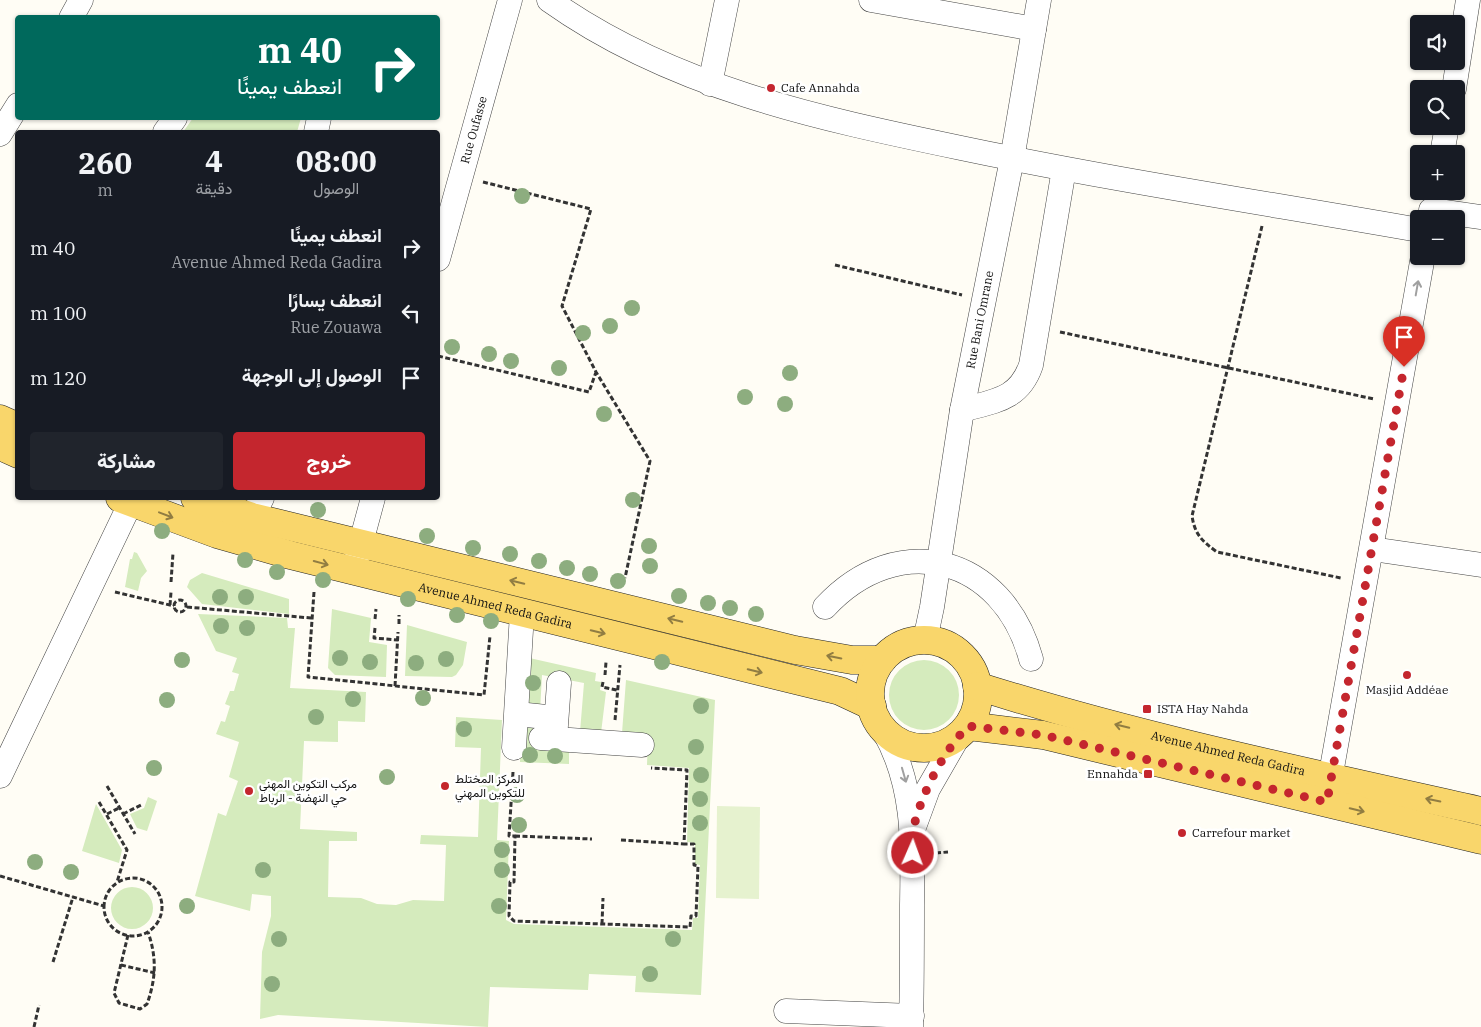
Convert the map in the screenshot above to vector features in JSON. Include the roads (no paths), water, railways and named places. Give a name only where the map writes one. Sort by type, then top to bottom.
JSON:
[{"type":"main road","points":[[0,419],[15,426]]},
{"type":"main road","points":[[0,446],[15,453]]},
{"type":"main road","name":"Avenue Ahmed Reda Gadira","points":[[126,500],[217,534],[353,572],[840,691],[872,706]]},
{"type":"main road","points":[[210,500],[257,507],[361,544],[795,650],[852,660],[882,660]]},
{"type":"main road","points":[[925,640],[940,643],[953,649],[964,659],[973,671],[978,700],[975,713],[963,731],[940,746],[920,748],[900,743],[884,731],[875,718],[870,690],[874,674],[882,660],[904,644],[925,640]]},
{"type":"main road","name":"Avenue Ahmed Reda Gadira","points":[[977,686],[1328,790],[1481,840]]},
{"type":"main road","name":"Avenue Ahmed Reda Gadira","points":[[963,731],[1043,735],[1328,790],[1481,810]]},
{"type":"street","points":[[73,15],[81,0]]},
{"type":"street","name":"Rue Oufasse","points":[[440,245],[510,0]]},
{"type":"street","points":[[549,0],[599,32],[650,58],[710,84],[793,111],[1012,159],[1410,228]]},
{"type":"street","points":[[710,84],[727,0]]},
{"type":"street","points":[[872,0],[1034,29]]},
{"type":"street","name":"Rue Bani Omrane","points":[[925,640],[962,410],[1012,159],[1039,0]]},
{"type":"street","points":[[1458,80],[1471,47],[1468,0]]},
{"type":"street","points":[[0,134],[15,110]]},
{"type":"street","points":[[962,410],[1008,397],[1019,389],[1027,378],[1038,327],[1064,168]]},
{"type":"street","points":[[1432,207],[1481,217]]},
{"type":"street","points":[[1328,790],[1421,265]]},
{"type":"street","points":[[0,776],[93,586],[126,500]]},
{"type":"street","points":[[353,572],[372,500]]},
{"type":"street","points":[[1372,549],[1481,565]]},
{"type":"street","points":[[825,607],[857,579],[876,570],[897,563],[939,562],[976,578],[1006,604],[1026,640],[1031,659]]},
{"type":"street","points":[[514,748],[522,613]]},
{"type":"street","points":[[551,732],[559,683]]},
{"type":"street","points":[[516,714],[551,732],[613,744],[642,745]]},
{"type":"street","points":[[786,1011],[912,1021],[913,831],[903,774],[894,749],[884,731]]},
{"type":"street","points":[[913,831],[928,789],[963,731]]},
{"type":"place","name":"Cafe Annahda","points":[[771,88]]},
{"type":"place","name":"Masjid Addéae","points":[[1407,675]]},
{"type":"place","name":"ISTA Hay Nahda","points":[[1147,709]]},
{"type":"place","name":"Ennahda","points":[[1148,774]]},
{"type":"place","name":"المركز المختلط للتكوين المهني","points":[[445,786]]},
{"type":"place","name":"مركب التكوين المهني حي النهضة - الرباط","points":[[249,791]]},
{"type":"place","name":"Carrefour market","points":[[1182,833]]}]
